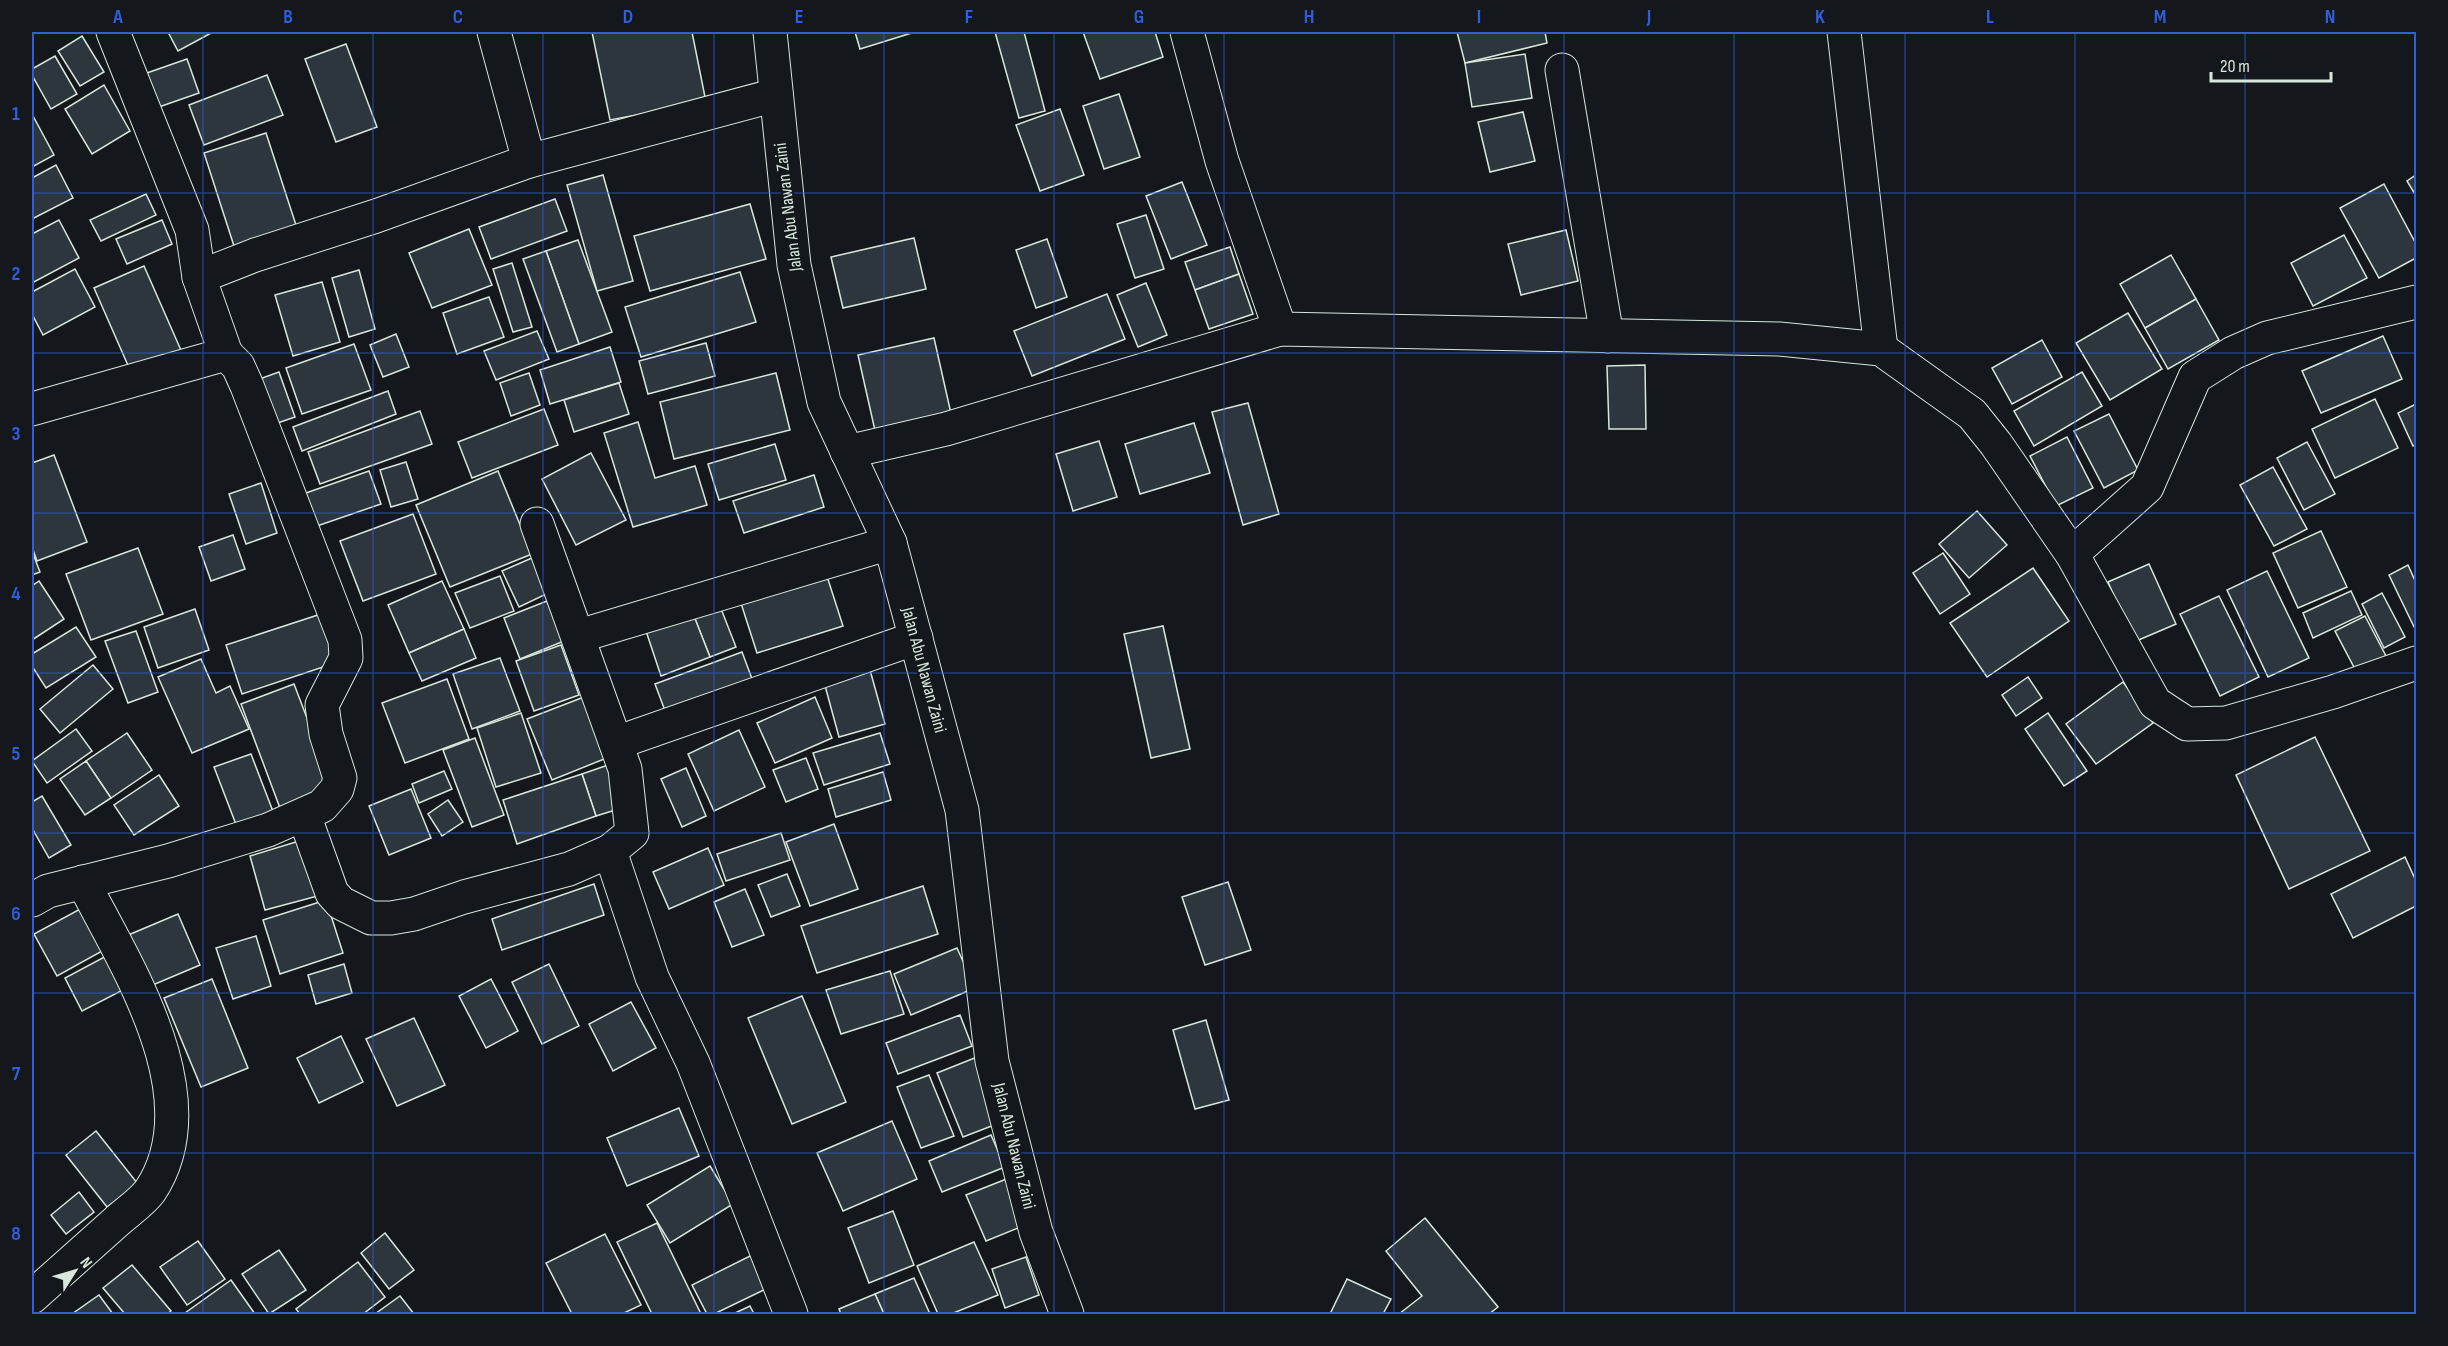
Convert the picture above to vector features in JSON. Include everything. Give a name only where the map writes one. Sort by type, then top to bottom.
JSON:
[{"type":"street","points":[[32,900],[48,891],[168,861],[268,830],[322,806],[337,789],[340,778],[326,734],[322,705],[346,658],[345,640],[247,386],[238,366],[226,354],[199,277],[192,230],[113,32]]},
{"type":"street","points":[[494,32],[529,161]]},
{"type":"street","name":"Jalan Abu Nawan Zaini","points":[[770,32],[794,265],[824,402],[890,543],[962,810],[992,1061],[1036,1232],[1067,1314]]},
{"type":"street","points":[[1187,32],[1222,161],[1280,329]]},
{"type":"street","points":[[1844,32],[1881,349]]},
{"type":"street","points":[[1562,70],[1607,336]]},
{"type":"street","points":[[199,277],[255,255],[376,216],[529,161],[776,95]]},
{"type":"street","points":[[2072,554],[2147,487],[2194,377],[2233,353],[2267,338],[2416,302]]},
{"type":"street","points":[[848,452],[946,429],[1280,329],[1779,339],[1881,349],[1972,414],[1996,444],[2072,554],[2156,703],[2187,724],[2226,723],[2333,692],[2416,663]]},
{"type":"street","points":[[32,409],[226,354]]},
{"type":"street","points":[[304,815],[332,893],[341,903],[371,918],[391,918],[414,914],[464,897],[569,869],[610,851],[632,833],[626,769],[537,524]]},
{"type":"street","points":[[579,636],[890,543]]},
{"type":"street","points":[[616,743],[916,638]]},
{"type":"street","points":[[610,851],[652,976],[693,1063],[791,1314]]},
{"type":"street","points":[[32,1297],[148,1193],[163,1168],[173,1120],[165,1062],[142,999],[83,882]]},
{"type":"building","points":[[168,32],[213,32],[178,51]]},
{"type":"building","points":[[592,32],[692,32],[706,102],[610,120]]},
{"type":"building","points":[[855,32],[915,32],[860,49]]},
{"type":"building","points":[[995,32],[1024,32],[1045,111],[1019,118]]},
{"type":"building","points":[[1083,32],[1155,32],[1163,57],[1100,79]]},
{"type":"building","points":[[1457,32],[1545,32],[1547,43],[1465,63]]},
{"type":"building","points":[[82,36],[104,72],[80,86],[58,51]]},
{"type":"building","points":[[346,44],[377,127],[336,142],[305,59]]},
{"type":"building","points":[[1525,54],[1532,98],[1472,107],[1465,63]]},
{"type":"building","points":[[55,56],[77,94],[51,109],[32,75],[32,69]]},
{"type":"building","points":[[187,59],[199,93],[156,108],[144,74]]},
{"type":"building","points":[[267,75],[283,115],[204,145],[189,105]]},
{"type":"building","points":[[104,85],[130,131],[92,154],[65,109]]},
{"type":"building","points":[[1119,94],[1140,157],[1104,169],[1083,106]]},
{"type":"building","points":[[1060,109],[1084,175],[1040,191],[1016,125]]},
{"type":"building","points":[[1523,112],[1535,161],[1490,172],[1478,122]]},
{"type":"building","points":[[32,114],[54,155],[32,167]]},
{"type":"building","points":[[266,133],[296,225],[234,246],[204,153]]},
{"type":"building","points":[[56,165],[73,198],[32,219],[32,178]]},
{"type":"building","points":[[603,175],[633,281],[597,291],[567,185]]},
{"type":"building","points":[[2416,175],[2416,196],[2407,181]]},
{"type":"building","points":[[1182,182],[1207,245],[1171,259],[1146,196]]},
{"type":"building","points":[[2384,184],[2416,244],[2416,258],[2379,278],[2340,208]]},
{"type":"building","points":[[146,194],[156,215],[101,241],[90,220]]},
{"type":"building","points":[[555,199],[567,231],[491,259],[479,227]]},
{"type":"building","points":[[750,204],[766,259],[650,291],[634,236]]},
{"type":"building","points":[[1146,215],[1164,269],[1135,278],[1117,224]]},
{"type":"building","points":[[59,220],[79,258],[32,283],[32,234]]},
{"type":"building","points":[[162,220],[172,244],[127,264],[116,239]]},
{"type":"building","points":[[469,229],[492,285],[432,308],[409,253]]},
{"type":"building","points":[[1566,230],[1578,281],[1521,295],[1508,244]]},
{"type":"building","points":[[2344,235],[2367,278],[2313,306],[2291,263]]},
{"type":"building","points":[[914,238],[926,289],[843,308],[831,257]]},
{"type":"building","points":[[1047,239],[1067,297],[1036,308],[1016,250]]},
{"type":"building","points":[[578,240],[612,332],[579,344],[546,251]]},
{"type":"building","points":[[1230,247],[1239,274],[1195,290],[1185,262]]},
{"type":"building","points":[[546,251],[579,344],[557,352],[523,259]]},
{"type":"building","points":[[2171,255],[2196,299],[2145,328],[2120,284]]},
{"type":"building","points":[[512,263],[532,327],[513,332],[493,269]]},
{"type":"building","points":[[144,266],[184,357],[134,379],[94,288]]},
{"type":"building","points":[[75,269],[95,307],[43,335],[32,314],[32,292]]},
{"type":"building","points":[[359,270],[375,329],[349,337],[332,278]]},
{"type":"building","points":[[740,272],[756,322],[641,357],[625,307]]},
{"type":"building","points":[[1239,274],[1253,314],[1209,329],[1195,290]]},
{"type":"building","points":[[322,282],[340,342],[293,356],[275,295]]},
{"type":"building","points":[[1146,283],[1167,335],[1138,347],[1117,295]]},
{"type":"building","points":[[1107,294],[1125,339],[1032,376],[1014,331]]},
{"type":"building","points":[[489,297],[504,337],[457,354],[443,313]]},
{"type":"building","points":[[2196,299],[2219,340],[2168,369],[2145,328]]},
{"type":"building","points":[[2128,313],[2162,369],[2110,400],[2076,343]]},
{"type":"building","points":[[537,331],[549,359],[496,380],[484,351]]},
{"type":"building","points":[[396,334],[409,367],[383,377],[370,345]]},
{"type":"building","points":[[2383,336],[2402,379],[2321,413],[2302,371]]},
{"type":"building","points":[[934,338],[952,418],[876,435],[858,355]]},
{"type":"building","points":[[2042,340],[2062,377],[2012,404],[1992,368]]},
{"type":"building","points":[[706,343],[715,376],[648,394],[639,361]]},
{"type":"building","points":[[354,344],[371,390],[302,414],[286,368]]},
{"type":"building","points":[[610,347],[621,382],[550,404],[540,370]]},
{"type":"building","points":[[1645,365],[1646,429],[1609,429],[1607,366]]},
{"type":"building","points":[[279,372],[295,417],[266,427],[251,382]]},
{"type":"building","points":[[2082,372],[2102,406],[2034,446],[2014,411]]},
{"type":"building","points":[[529,373],[540,405],[511,416],[500,383]]},
{"type":"building","points":[[776,373],[790,430],[674,459],[660,402]]},
{"type":"building","points":[[619,383],[629,414],[574,432],[564,400]]},
{"type":"building","points":[[388,391],[396,414],[302,451],[293,427]]},
{"type":"building","points":[[2375,399],[2398,448],[2335,478],[2312,429]]},
{"type":"building","points":[[1248,403],[1279,514],[1243,525],[1212,412]]},
{"type":"building","points":[[2416,404],[2416,444],[2413,446],[2398,413]]},
{"type":"building","points":[[544,409],[558,445],[472,478],[458,442]]},
{"type":"building","points":[[420,411],[432,444],[320,484],[308,452]]},
{"type":"building","points":[[2109,414],[2138,470],[2104,488],[2074,431]]},
{"type":"building","points":[[638,422],[655,478],[695,466],[707,505],[633,527],[604,433]]},
{"type":"building","points":[[1194,423],[1210,473],[1140,494],[1125,444]]},
{"type":"building","points":[[2067,437],[2093,488],[2056,506],[2030,456]]},
{"type":"building","points":[[1099,441],[1117,497],[1073,511],[1056,454]]},
{"type":"building","points":[[2307,442],[2335,494],[2304,510],[2277,458]]},
{"type":"building","points":[[775,444],[786,480],[719,500],[708,464]]},
{"type":"building","points":[[591,453],[626,520],[576,545],[542,479]]},
{"type":"building","points":[[54,455],[87,542],[37,561],[32,547],[32,463]]},
{"type":"building","points":[[406,462],[418,499],[391,507],[380,470]]},
{"type":"building","points":[[2273,467],[2307,529],[2274,546],[2240,485]]},
{"type":"building","points":[[369,471],[381,504],[314,527],[303,494]]},
{"type":"building","points":[[498,471],[532,554],[450,587],[416,505]]},
{"type":"building","points":[[814,475],[824,507],[744,533],[733,501]]},
{"type":"building","points":[[261,483],[277,533],[246,544],[229,494]]},
{"type":"building","points":[[1977,511],[2007,545],[1969,578],[1939,544]]},
{"type":"building","points":[[413,514],[436,574],[363,601],[340,541]]},
{"type":"building","points":[[2321,531],[2347,587],[2298,608],[2273,553]]},
{"type":"building","points":[[233,535],[245,569],[211,581],[199,547]]},
{"type":"building","points":[[138,548],[163,614],[91,640],[66,574]]},
{"type":"building","points":[[32,551],[40,572],[32,575]]},
{"type":"building","points":[[1943,553],[1970,594],[1940,614],[1913,573]]},
{"type":"building","points":[[541,554],[557,589],[519,607],[502,571]]},
{"type":"building","points":[[2149,564],[2176,624],[2134,642],[2108,582]]},
{"type":"building","points":[[2408,565],[2416,583],[2416,631],[2389,575]]},
{"type":"building","points":[[2033,568],[2069,621],[1987,677],[1950,623]]},
{"type":"building","points":[[825,570],[843,626],[757,653],[739,597]]},
{"type":"building","points":[[2267,571],[2309,658],[2268,677],[2227,590]]},
{"type":"building","points":[[500,576],[514,611],[470,628],[455,593]]},
{"type":"building","points":[[39,581],[64,619],[32,640],[32,586]]},
{"type":"building","points":[[442,581],[464,629],[409,653],[388,605]]},
{"type":"building","points":[[2351,591],[2362,615],[2313,638],[2303,613]]},
{"type":"building","points":[[2382,593],[2405,637],[2384,648],[2362,604]]},
{"type":"building","points":[[2219,596],[2259,677],[2220,696],[2180,614]]},
{"type":"building","points":[[547,601],[564,641],[520,659],[504,618]]},
{"type":"building","points":[[718,601],[736,647],[710,657],[692,611]]},
{"type":"building","points":[[195,609],[209,650],[158,668],[144,627]]},
{"type":"building","points":[[692,611],[710,657],[661,676],[645,628]]},
{"type":"building","points":[[327,612],[344,660],[242,694],[226,645]]},
{"type":"building","points":[[2365,616],[2386,656],[2356,671],[2335,631]]},
{"type":"building","points":[[1163,626],[1190,749],[1151,758],[1124,634]]},
{"type":"building","points":[[76,627],[96,657],[46,688],[32,666],[32,654]]},
{"type":"building","points":[[464,629],[476,658],[422,681],[409,653]]},
{"type":"building","points":[[136,631],[158,692],[128,703],[105,641]]},
{"type":"building","points":[[561,645],[579,695],[534,711],[516,661]]},
{"type":"building","points":[[742,652],[754,684],[667,716],[655,684]]},
{"type":"building","points":[[500,658],[520,711],[472,729],[453,674]]},
{"type":"building","points":[[201,659],[216,693],[230,686],[249,729],[192,753],[158,677]]},
{"type":"building","points":[[93,665],[113,689],[60,733],[40,709]]},
{"type":"building","points":[[870,670],[885,724],[839,737],[824,682]]},
{"type":"building","points":[[2028,677],[2042,698],[2016,716],[2002,695]]},
{"type":"building","points":[[447,679],[469,739],[405,763],[382,703]]},
{"type":"building","points":[[2123,682],[2153,723],[2096,764],[2066,724]]},
{"type":"building","points":[[294,684],[334,789],[280,808],[241,704]]},
{"type":"building","points":[[589,695],[614,755],[552,780],[527,719]]},
{"type":"building","points":[[815,697],[832,738],[775,763],[757,723]]},
{"type":"building","points":[[521,713],[541,773],[496,787],[477,728]]},
{"type":"building","points":[[2048,713],[2087,771],[2064,786],[2025,729]]},
{"type":"building","points":[[76,729],[92,751],[47,783],[32,761]]},
{"type":"building","points":[[739,730],[765,787],[714,811],[688,754]]},
{"type":"building","points":[[127,733],[152,770],[111,798],[86,761]]},
{"type":"building","points":[[880,733],[890,764],[824,785],[813,753]]},
{"type":"building","points":[[2315,737],[2370,851],[2289,889],[2236,775]]},
{"type":"building","points":[[475,738],[504,815],[472,827],[443,750]]},
{"type":"building","points":[[251,754],[274,814],[237,827],[214,767]]},
{"type":"building","points":[[806,758],[818,789],[786,802],[773,770]]},
{"type":"building","points":[[86,761],[111,798],[85,815],[60,779]]},
{"type":"building","points":[[611,764],[625,807],[596,816],[582,774]]},
{"type":"building","points":[[686,768],[706,816],[682,827],[661,779]]},
{"type":"building","points":[[444,771],[452,789],[419,803],[412,784]]},
{"type":"building","points":[[883,772],[891,800],[836,817],[828,789]]},
{"type":"building","points":[[582,774],[596,816],[517,844],[503,800]]},
{"type":"building","points":[[159,775],[179,806],[134,835],[114,805]]},
{"type":"building","points":[[411,789],[431,838],[389,855],[369,806]]},
{"type":"building","points":[[42,796],[71,845],[49,858],[32,828],[32,802]]},
{"type":"building","points":[[448,800],[463,822],[442,836],[428,814]]},
{"type":"building","points":[[834,824],[858,889],[810,906],[786,842]]},
{"type":"building","points":[[781,833],[790,860],[726,881],[717,854]]},
{"type":"building","points":[[309,838],[325,894],[265,910],[250,856]]},
{"type":"building","points":[[708,848],[724,885],[669,909],[653,872]]},
{"type":"building","points":[[2405,857],[2416,881],[2416,906],[2353,938],[2331,894]]},
{"type":"building","points":[[787,874],[800,906],[771,917],[758,885]]},
{"type":"building","points":[[1228,882],[1251,950],[1205,965],[1182,897]]},
{"type":"building","points":[[594,884],[604,915],[502,950],[492,919]]},
{"type":"building","points":[[923,886],[938,934],[817,973],[801,926]]},
{"type":"building","points":[[745,889],[764,935],[732,947],[714,902]]},
{"type":"building","points":[[326,900],[343,953],[280,974],[263,920]]},
{"type":"building","points":[[82,908],[104,950],[57,976],[34,934]]},
{"type":"building","points":[[178,914],[200,965],[148,987],[126,936]]},
{"type":"building","points":[[256,936],[271,986],[233,999],[216,948]]},
{"type":"building","points":[[957,948],[975,988],[911,1015],[894,974]]},
{"type":"building","points":[[110,954],[127,988],[82,1011],[65,978]]},
{"type":"building","points":[[344,964],[352,993],[316,1004],[308,975]]},
{"type":"building","points":[[549,964],[579,1026],[542,1044],[512,982]]},
{"type":"building","points":[[890,971],[904,1014],[841,1034],[826,990]]},
{"type":"building","points":[[212,979],[248,1068],[201,1087],[164,998]]},
{"type":"building","points":[[491,979],[518,1031],[486,1048],[459,996]]},
{"type":"building","points":[[802,996],[846,1102],[792,1124],[748,1018]]},
{"type":"building","points":[[631,1002],[656,1048],[613,1071],[589,1024]]},
{"type":"building","points":[[960,1015],[972,1046],[898,1074],[886,1043]]},
{"type":"building","points":[[414,1018],[445,1085],[397,1106],[366,1039]]},
{"type":"building","points":[[1206,1020],[1229,1100],[1195,1109],[1173,1030]]},
{"type":"building","points":[[341,1036],[363,1082],[319,1103],[297,1058]]},
{"type":"building","points":[[977,1057],[1002,1122],[963,1137],[937,1073]]},
{"type":"building","points":[[929,1075],[954,1136],[921,1148],[897,1087]]},
{"type":"building","points":[[679,1108],[699,1156],[627,1186],[607,1138]]},
{"type":"building","points":[[892,1121],[917,1179],[843,1211],[817,1153]]},
{"type":"building","points":[[96,1131],[138,1184],[107,1207],[66,1155]]},
{"type":"building","points":[[991,1135],[1005,1167],[942,1192],[929,1161]]},
{"type":"building","points":[[710,1166],[733,1204],[670,1243],[647,1205]]},
{"type":"building","points":[[1014,1176],[1033,1222],[986,1241],[966,1195]]},
{"type":"building","points":[[79,1192],[94,1212],[66,1234],[51,1215]]},
{"type":"building","points":[[893,1211],[914,1265],[869,1283],[848,1228]]},
{"type":"building","points":[[1425,1218],[1498,1307],[1489,1314],[1399,1314],[1422,1296],[1386,1251]]},
{"type":"building","points":[[657,1223],[701,1314],[652,1314],[617,1242]]},
{"type":"building","points":[[385,1233],[414,1270],[389,1289],[361,1253]]},
{"type":"building","points":[[605,1234],[641,1305],[622,1314],[572,1314],[546,1263]]},
{"type":"building","points":[[198,1241],[225,1279],[187,1305],[160,1267]]},
{"type":"building","points":[[974,1242],[998,1295],[951,1314],[938,1314],[917,1266]]},
{"type":"building","points":[[279,1250],[306,1290],[269,1314],[242,1274]]},
{"type":"building","points":[[754,1254],[770,1287],[714,1314],[707,1314],[692,1285]]},
{"type":"building","points":[[1026,1257],[1039,1295],[1005,1308],[992,1269]]},
{"type":"building","points":[[358,1262],[385,1297],[363,1314],[300,1314],[296,1309]]},
{"type":"building","points":[[132,1265],[171,1311],[167,1314],[125,1314],[103,1288]]},
{"type":"building","points":[[914,1278],[930,1314],[884,1314],[875,1294]]},
{"type":"building","points":[[1347,1279],[1391,1299],[1383,1314],[1330,1314]]},
{"type":"building","points":[[231,1280],[255,1314],[185,1313]]},
{"type":"building","points":[[875,1294],[884,1314],[841,1314],[839,1309]]},
{"type":"building","points":[[99,1295],[113,1314],[72,1314]]},
{"type":"building","points":[[400,1296],[414,1314],[375,1314]]},
{"type":"building","points":[[750,1306],[754,1314],[733,1314]]}]
